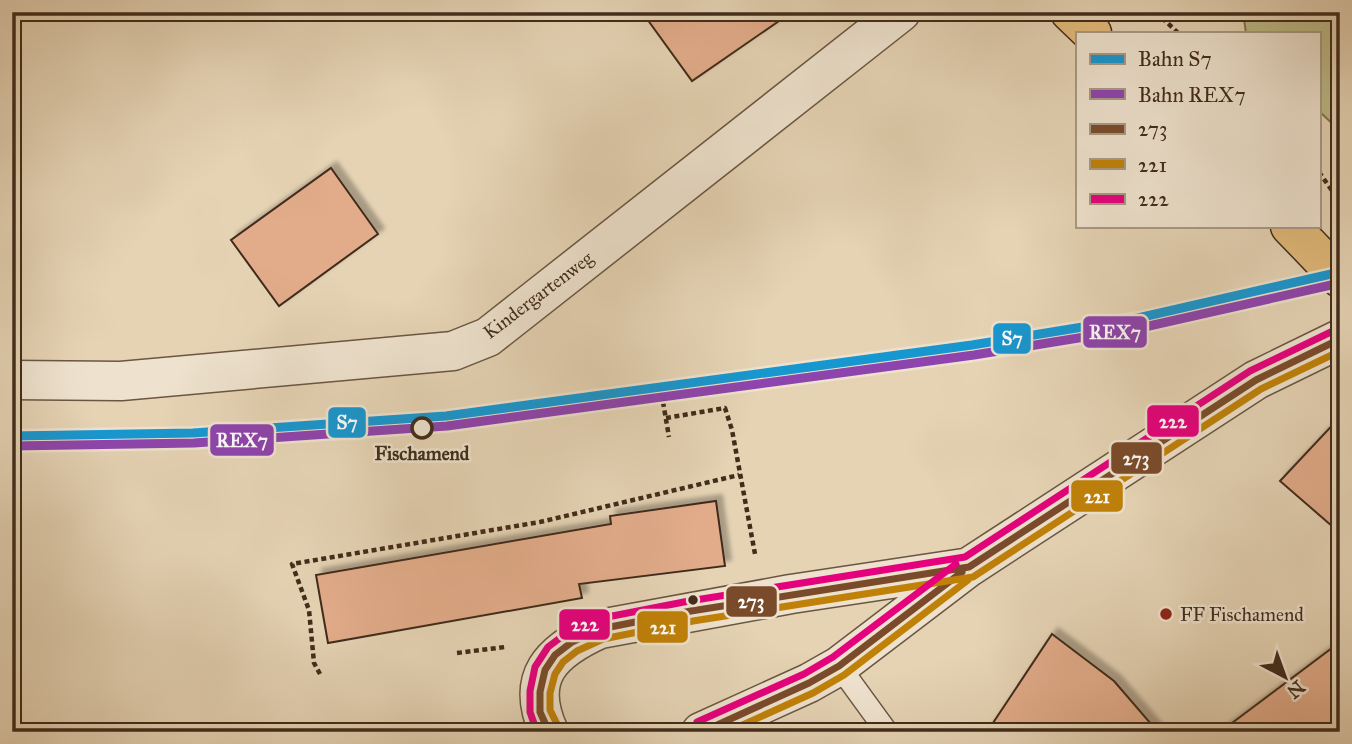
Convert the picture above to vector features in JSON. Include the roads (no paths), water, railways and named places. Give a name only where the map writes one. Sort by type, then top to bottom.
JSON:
[{"type":"main road","points":[[1070,12],[1091,32]]},
{"type":"main road","points":[[1292,228],[1340,278]]},
{"type":"street","name":"Kindergartenweg","points":[[12,380],[135,380],[453,351],[488,337],[901,12]]},
{"type":"street","points":[[702,732],[809,683],[839,666],[970,567],[1256,380],[1340,339]]},
{"type":"street","points":[[549,732],[540,712],[540,692],[545,670],[555,655],[572,642],[600,629],[764,599],[970,567]]},
{"type":"lane","points":[[839,666],[887,732]]},
{"type":"rail line","name":"S7","points":[[12,436],[193,433],[446,416],[972,345],[1138,318],[1340,272]]},
{"type":"rail line","name":"REX7","points":[[12,446],[194,443],[447,426],[974,355],[1140,328],[1340,283]]},
{"type":"place","name":"Fischamend","points":[[422,428]]},
{"type":"place","name":"FF Fischamend","points":[[1166,614]]}]
